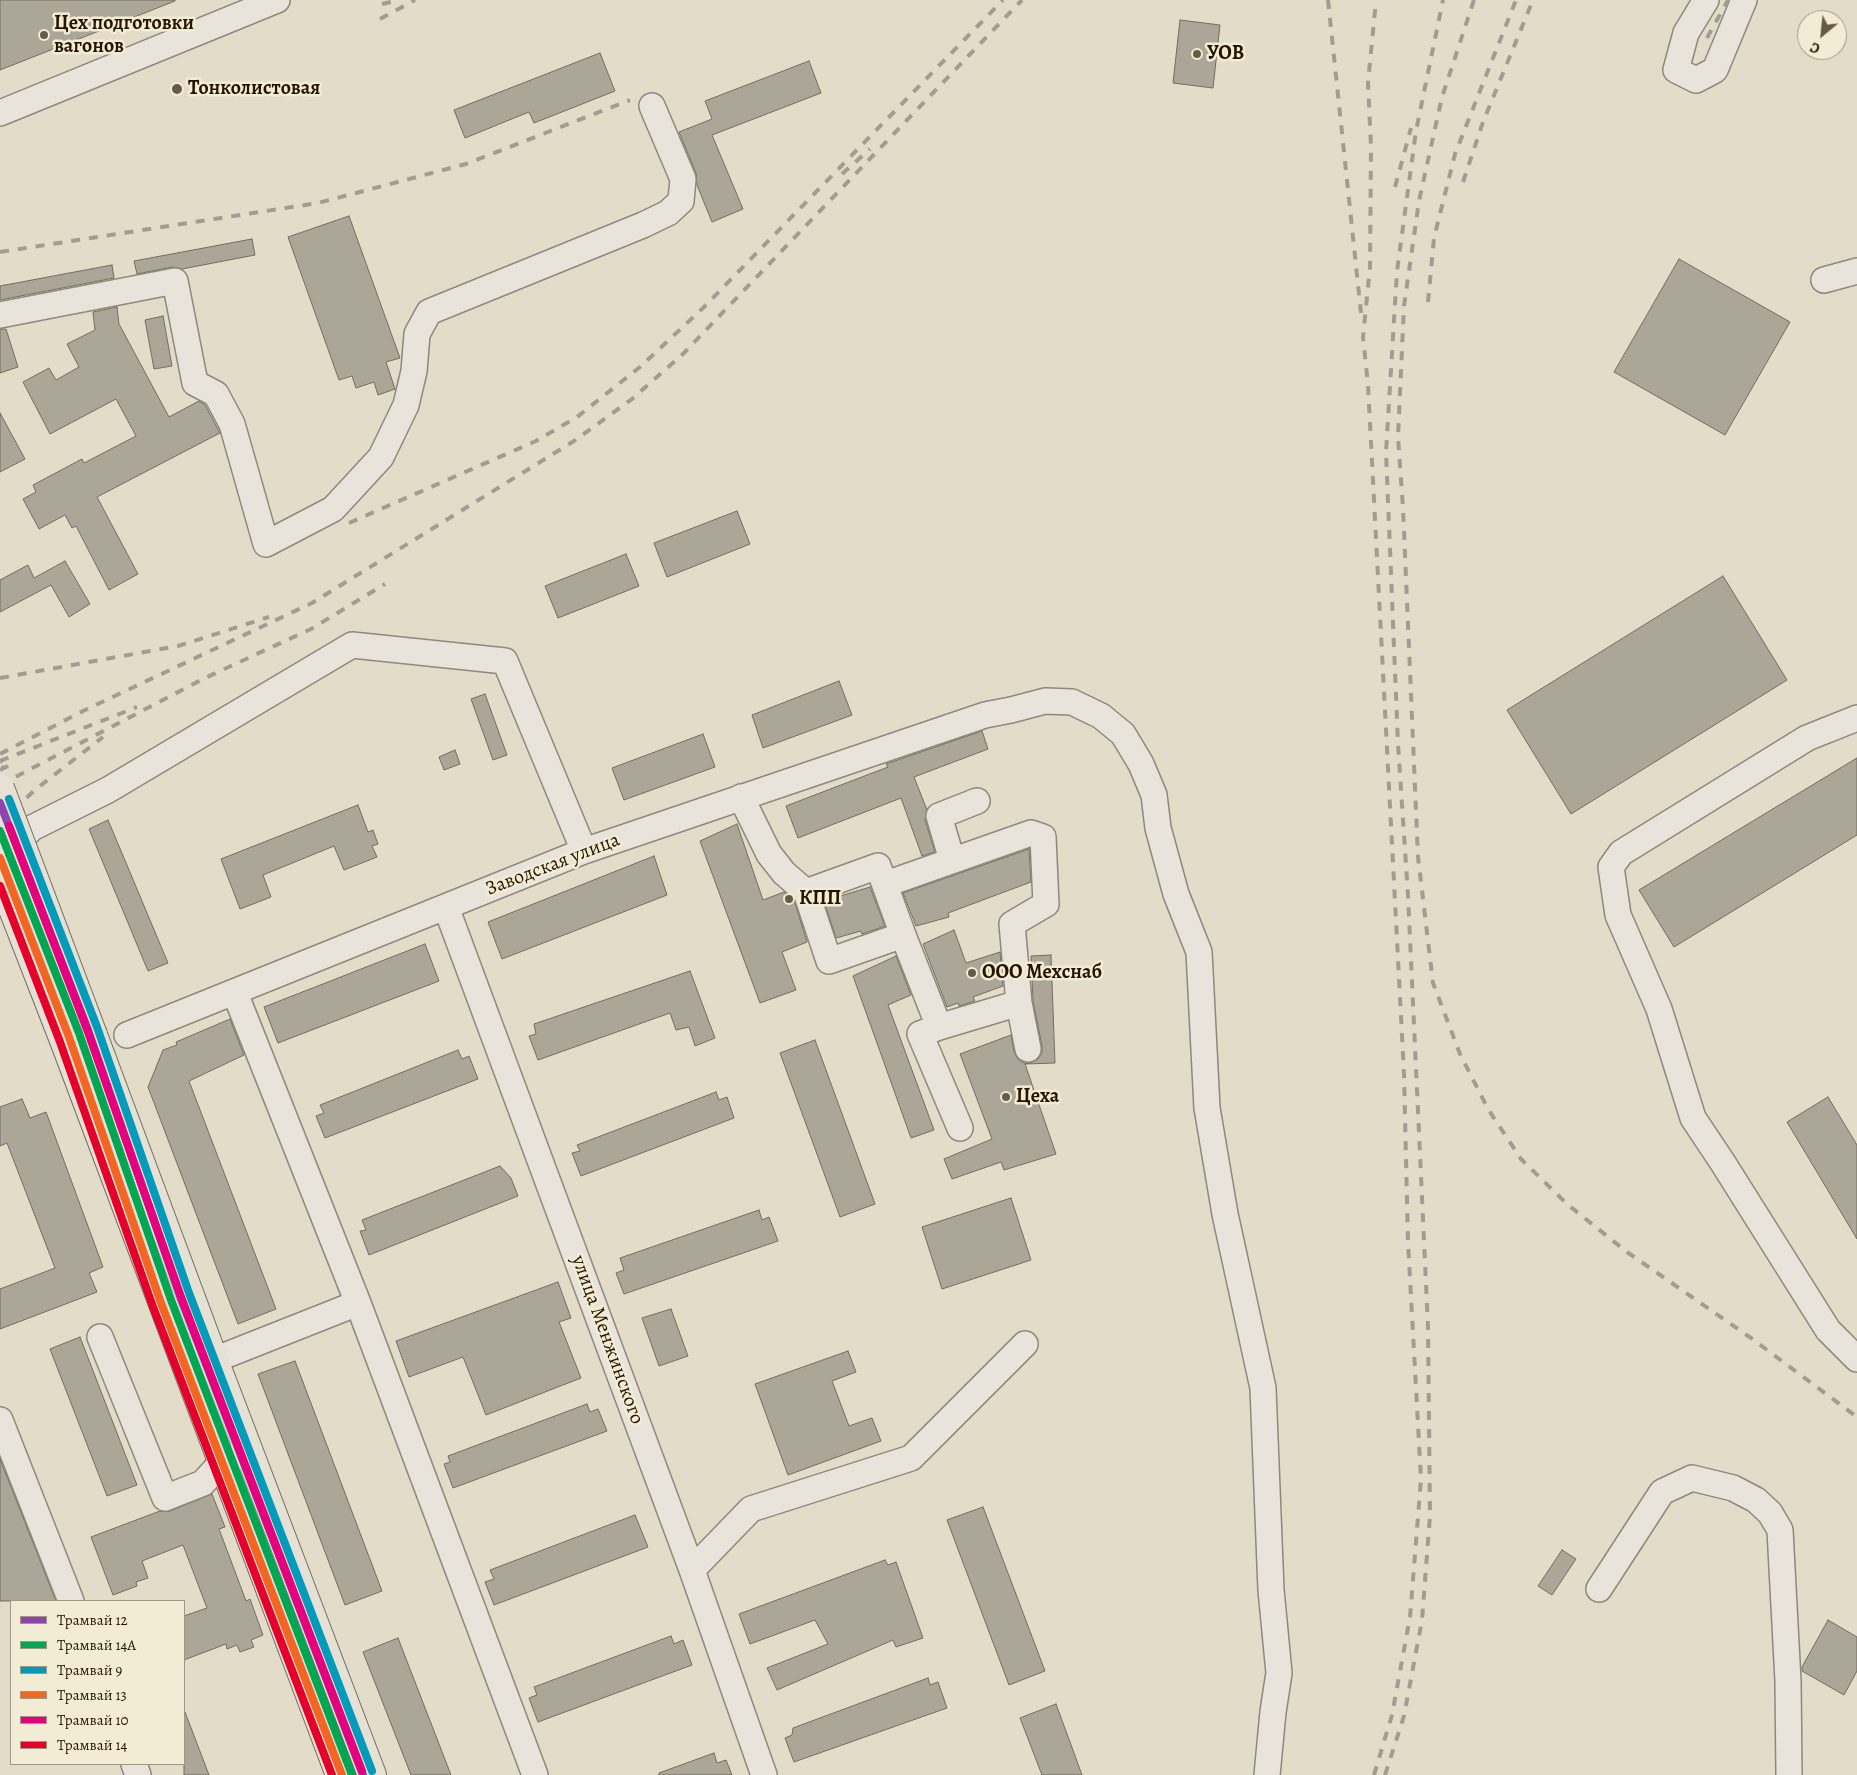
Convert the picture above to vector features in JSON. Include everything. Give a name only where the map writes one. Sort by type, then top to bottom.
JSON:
[{"type":"main road","points":[[0,788],[372,1775]]},
{"type":"main road","points":[[0,876],[65,1043],[340,1775]]},
{"type":"street","points":[[0,113],[277,0]]},
{"type":"street","points":[[1706,0],[1686,34],[1676,70],[1696,80],[1715,70],[1744,0]]},
{"type":"street","points":[[0,315],[175,281],[195,382],[216,394],[232,424],[266,544],[333,509],[381,457],[406,405],[414,371],[417,334],[429,312],[643,225],[668,213],[680,201],[683,179],[652,106]]},
{"type":"street","points":[[1824,280],[1857,271]]},
{"type":"street","points":[[0,861],[32,828],[108,790],[352,645],[505,661],[584,851]]},
{"type":"street","name":"Заводская улица","points":[[128,1035],[584,851],[985,714],[1011,710],[1045,701],[1072,702],[1102,716],[1124,734],[1141,764],[1154,795],[1158,828],[1176,894],[1199,952],[1207,1108],[1225,1214],[1263,1388],[1271,1590],[1279,1673],[1267,1775]]},
{"type":"street","points":[[1857,718],[1807,738],[1621,853],[1612,867],[1618,915],[1659,1009],[1693,1118],[1828,1330],[1857,1359]]},
{"type":"street","points":[[741,797],[769,854],[784,872],[806,892],[829,961],[903,935]]},
{"type":"street","points":[[952,860],[939,816],[977,801]]},
{"type":"street","points":[[886,884],[1031,833],[1043,837],[1046,904],[1012,924],[1019,1003],[1028,1049]]},
{"type":"street","points":[[806,892],[878,866],[940,1027]]},
{"type":"street","name":"улица Менжинского","points":[[446,907],[692,1570],[764,1775]]},
{"type":"street","points":[[235,993],[358,1303],[535,1775]]},
{"type":"street","points":[[960,1128],[920,1034],[1019,1003]]},
{"type":"street","points":[[214,1360],[358,1303]]},
{"type":"street","points":[[100,1337],[165,1498],[203,1483],[222,1462],[249,1452]]},
{"type":"street","points":[[692,1570],[751,1509],[911,1458],[1025,1344]]},
{"type":"street","points":[[0,1420],[71,1600]]},
{"type":"street","points":[[1599,1589],[1662,1492],[1692,1478],[1732,1488],[1756,1500],[1770,1514],[1780,1530],[1788,1681],[1789,1775]]},
{"type":"building","name":"Цех подготовки вагонов","points":[[0,0],[175,0],[175,1],[0,70]]},
{"type":"building","name":"УОВ","points":[[1180,20],[1220,25],[1213,88],[1173,83]]},
{"type":"building","points":[[600,53],[615,91],[534,123],[529,112],[465,138],[454,110]]},
{"type":"building","points":[[809,61],[821,93],[712,135],[743,209],[712,222],[697,185],[696,173],[679,132],[712,119],[705,101]]},
{"type":"building","points":[[349,216],[400,358],[386,362],[395,389],[378,395],[374,382],[356,388],[352,376],[339,380],[288,237]]},
{"type":"building","points":[[252,239],[255,255],[182,269],[172,267],[137,274],[134,261]]},
{"type":"building","points":[[1679,259],[1790,322],[1725,435],[1614,372]]},
{"type":"building","points":[[112,265],[114,278],[0,300],[0,286]]},
{"type":"building","points":[[117,307],[119,324],[169,417],[199,401],[205,405],[220,433],[97,497],[138,574],[109,590],[76,526],[72,528],[65,515],[39,529],[23,499],[36,492],[33,485],[82,459],[84,463],[136,436],[116,399],[50,434],[23,382],[49,368],[56,380],[79,367],[67,344],[95,330],[93,312]]},
{"type":"building","points":[[163,316],[172,366],[154,369],[145,320]]},
{"type":"building","points":[[0,329],[6,329],[18,367],[0,373]]},
{"type":"building","points":[[0,413],[25,459],[0,472]]},
{"type":"building","points":[[737,511],[750,544],[667,577],[654,543]]},
{"type":"building","points":[[626,554],[639,586],[558,618],[545,586]]},
{"type":"building","points":[[65,561],[90,604],[69,617],[51,585],[0,612],[0,580],[28,565],[34,578]]},
{"type":"building","points":[[1723,576],[1787,680],[1571,814],[1507,710]]},
{"type":"building","points":[[839,681],[852,715],[763,748],[752,715]]},
{"type":"building","points":[[485,694],[507,755],[493,760],[471,699]]},
{"type":"building","points":[[982,731],[988,749],[914,777],[927,810],[925,820],[935,852],[922,856],[901,798],[798,838],[786,806],[888,767],[886,764]]},
{"type":"building","points":[[703,734],[715,767],[624,800],[612,768]]},
{"type":"building","points":[[455,750],[460,764],[444,770],[439,757]]},
{"type":"building","points":[[1857,758],[1857,835],[1674,947],[1639,890]]},
{"type":"building","points":[[358,805],[368,832],[373,830],[378,844],[372,846],[377,857],[344,870],[334,846],[263,875],[271,897],[240,909],[221,859]]},
{"type":"building","points":[[108,820],[168,963],[148,971],[89,829]]},
{"type":"building","points":[[737,824],[763,900],[784,892],[794,900],[807,942],[782,952],[796,990],[760,1003],[700,841]]},
{"type":"building","points":[[1029,849],[1031,882],[948,913],[949,917],[916,926],[903,893]]},
{"type":"building","points":[[654,856],[667,895],[502,959],[488,922]]},
{"type":"building","points":[[870,887],[885,926],[862,934],[861,931],[836,938],[824,901]]},
{"type":"building","name":"ООО Мехснаб","points":[[954,930],[966,963],[1000,952],[1003,986],[973,997],[975,1001],[959,1006],[958,1003],[947,1007],[923,944]]},
{"type":"building","points":[[425,944],[439,981],[278,1043],[264,1007]]},
{"type":"building","name":"Цеха","points":[[1051,955],[1055,1063],[1025,1064],[1056,1154],[1004,1170],[1001,1162],[952,1179],[944,1159],[992,1139],[960,1054],[1011,1035],[1014,1052],[1018,1059],[1024,1063],[1030,1063],[1038,1059],[1042,1053],[1042,1046],[1033,1001],[1031,956]]},
{"type":"building","points":[[896,956],[911,995],[888,1005],[934,1130],[911,1138],[853,976]]},
{"type":"building","points":[[690,971],[715,1038],[695,1046],[689,1027],[676,1030],[670,1013],[538,1060],[529,1036],[536,1034],[534,1024]]},
{"type":"building","points":[[230,1019],[244,1055],[189,1081],[276,1309],[238,1324],[148,1087],[163,1050],[177,1045],[176,1042]]},
{"type":"building","points":[[815,1040],[875,1204],[840,1217],[780,1053]]},
{"type":"building","points":[[458,1050],[462,1059],[469,1056],[478,1079],[325,1138],[316,1116],[324,1113],[320,1105]]},
{"type":"building","points":[[716,1092],[719,1100],[727,1097],[734,1118],[581,1176],[572,1153],[580,1151],[577,1145]]},
{"type":"building","points":[[1828,1097],[1857,1145],[1857,1239],[1787,1122]]},
{"type":"building","points":[[22,1099],[30,1118],[46,1112],[103,1267],[89,1273],[97,1292],[0,1329],[0,1289],[55,1268],[7,1143],[0,1146],[0,1107]]},
{"type":"building","points":[[500,1166],[511,1178],[518,1196],[369,1255],[360,1231],[366,1230],[362,1220]]},
{"type":"building","points":[[1011,1198],[1031,1260],[942,1289],[922,1227]]},
{"type":"building","points":[[759,1210],[762,1220],[769,1217],[778,1241],[624,1294],[616,1273],[624,1270],[620,1258]]},
{"type":"building","points":[[558,1282],[571,1318],[559,1322],[581,1378],[486,1415],[463,1357],[409,1377],[396,1341]]},
{"type":"building","points":[[671,1309],[688,1356],[659,1366],[642,1318]]},
{"type":"building","points":[[80,1337],[137,1485],[107,1496],[50,1349]]},
{"type":"building","points":[[848,1351],[856,1372],[832,1381],[849,1426],[872,1418],[881,1441],[788,1475],[755,1384]]},
{"type":"building","points":[[295,1361],[382,1591],[345,1605],[258,1374]]},
{"type":"building","points":[[587,1404],[590,1412],[598,1409],[607,1431],[453,1488],[444,1464],[450,1462],[448,1456]]},
{"type":"building","points":[[0,1459],[56,1600],[0,1601]]},
{"type":"building","points":[[212,1494],[225,1527],[219,1529],[246,1601],[250,1599],[263,1635],[251,1640],[254,1647],[240,1652],[237,1645],[227,1649],[226,1644],[185,1660],[185,1616],[207,1608],[183,1545],[142,1561],[148,1578],[136,1582],[137,1586],[113,1595],[91,1537],[160,1511],[170,1511]]},
{"type":"building","points":[[983,1507],[1045,1671],[1009,1685],[947,1520]]},
{"type":"building","points":[[635,1515],[648,1547],[494,1605],[485,1582],[494,1579],[490,1570]]},
{"type":"building","points":[[1562,1550],[1576,1559],[1552,1595],[1538,1586]]},
{"type":"building","points":[[885,1560],[888,1565],[896,1562],[923,1638],[896,1647],[893,1640],[777,1690],[767,1668],[828,1644],[815,1620],[750,1644],[739,1614]]},
{"type":"building","points":[[1828,1620],[1857,1637],[1857,1671],[1844,1695],[1802,1671],[1802,1667]]},
{"type":"building","points":[[671,1636],[674,1644],[683,1640],[692,1665],[538,1722],[529,1698],[537,1695],[534,1687]]},
{"type":"building","points":[[398,1638],[451,1775],[411,1775],[363,1652]]},
{"type":"building","points":[[928,1678],[930,1685],[938,1682],[947,1708],[794,1762],[785,1738],[792,1735],[793,1728]]},
{"type":"building","points":[[1056,1704],[1082,1775],[1042,1775],[1020,1718]]},
{"type":"building","points":[[185,1712],[209,1775],[184,1775],[185,1765]]},
{"type":"building","points":[[714,1753],[717,1763],[726,1760],[732,1775],[659,1775],[659,1773]]},
{"type":"railway","points":[[382,4],[399,0]]},
{"type":"railway","points":[[380,19],[415,0]]},
{"type":"railway","points":[[349,523],[536,441],[577,417],[640,367],[703,308],[1003,0]]},
{"type":"railway","points":[[0,754],[83,711],[312,603],[574,441],[632,399],[683,354],[1022,0]]},
{"type":"railway","points":[[1328,0],[1361,313]]},
{"type":"railway","points":[[1374,1775],[1392,1715],[1410,1617],[1421,1479],[1408,1242],[1404,1074],[1368,385],[1363,337],[1370,267],[1371,146],[1368,83],[1376,0]]},
{"type":"railway","points":[[1385,1775],[1404,1716],[1422,1620],[1430,1516],[1428,1327],[1408,895],[1398,744],[1386,452],[1397,271],[1416,131],[1443,0]]},
{"type":"railway","points":[[1474,0],[1442,97],[1419,201],[1404,306],[1398,437],[1403,508],[1418,857],[1433,983],[1460,1054],[1488,1109],[1521,1159],[1567,1204],[1627,1252],[1751,1338],[1857,1417]]},
{"type":"railway","points":[[1428,302],[1434,238],[1455,154],[1516,0]]},
{"type":"railway","points":[[1463,182],[1483,122],[1533,0]]},
{"type":"railway","points":[[1707,38],[1728,0]]},
{"type":"railway","points":[[0,252],[318,203],[466,164],[630,100]]},
{"type":"railway","points":[[1395,187],[1411,128]]},
{"type":"railway","points":[[842,174],[870,149]]},
{"type":"railway","points":[[0,785],[205,678],[311,629],[385,584]]},
{"type":"railway","points":[[0,678],[178,646],[269,617]]},
{"type":"railway","points":[[0,761],[137,707]]},
{"type":"railway","points":[[0,822],[36,789],[103,737]]},
{"type":"railway","points":[[0,770],[16,762]]},
{"type":"tram line","name":"9","points":[[9,799],[97,1027],[189,1293],[372,1771]]},
{"type":"tram line","name":"12","points":[[0,803],[88,1030],[180,1296],[363,1775]]},
{"type":"tram line","name":"10","points":[[9,826],[88,1032],[181,1297],[362,1771]]},
{"type":"tram line","name":"14А","points":[[0,831],[79,1033],[171,1300],[352,1775]]},
{"type":"tram line","name":"13","points":[[0,858],[69,1037],[161,1303],[342,1775]]},
{"type":"tram line","name":"14","points":[[0,886],[60,1042],[153,1307],[332,1775]]},
{"type":"place","name":"Цех подготовки вагонов","points":[[44,35]]},
{"type":"place","name":"УОВ","points":[[1197,54]]},
{"type":"place","name":"Тонколистовая","points":[[177,89]]},
{"type":"place","name":"КПП","points":[[789,899]]},
{"type":"place","name":"ООО Мехснаб","points":[[972,973]]},
{"type":"place","name":"Цеха","points":[[1006,1097]]}]
